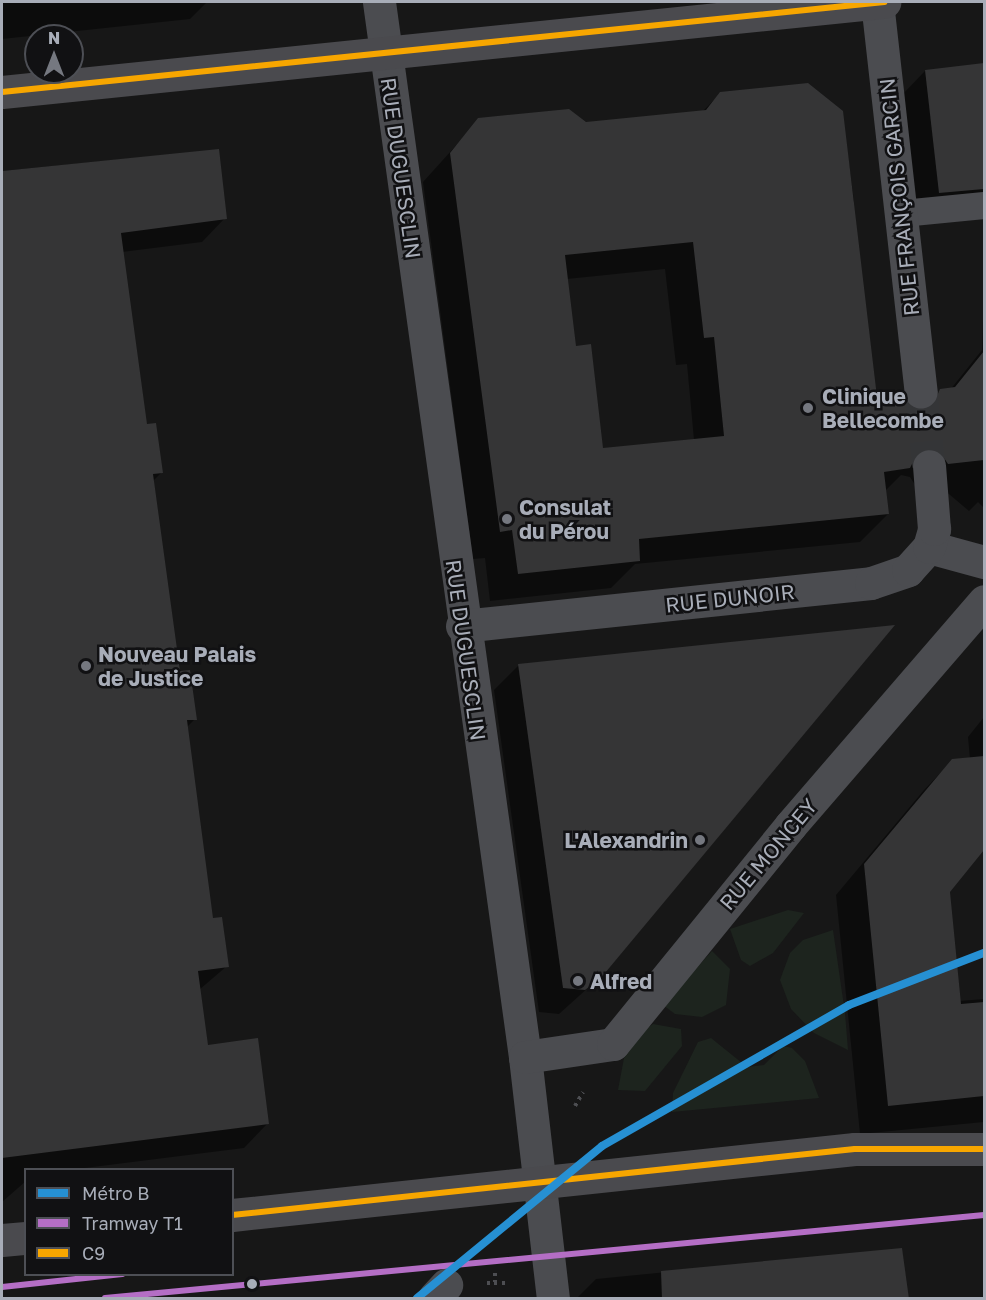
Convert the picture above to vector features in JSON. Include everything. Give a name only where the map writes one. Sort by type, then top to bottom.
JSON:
[{"type":"main road","points":[[2,92],[884,2]]},
{"type":"main road","points":[[234,1215],[855,1149],[984,1149]]},
{"type":"main road","points":[[2,1240],[24,1238]]},
{"type":"street","name":"RUE DUGUESCLIN","points":[[379,2],[462,626],[525,1057],[553,1299]]},
{"type":"street","name":"RUE FRANÇOIS GARCIN","points":[[877,2],[921,392]]},
{"type":"street","points":[[929,466],[934,529],[929,547],[984,562]]},
{"type":"street","name":"RUE DUNOIR","points":[[462,626],[871,583],[908,570],[929,547]]},
{"type":"street","name":"RUE MONCEY","points":[[525,1057],[613,1044],[790,826],[984,601]]},
{"type":"lane","points":[[902,213],[984,205]]},
{"type":"path","points":[[495,1273],[495,1282]]},
{"type":"path","points":[[440,1292],[495,1282],[516,1284]]},
{"type":"shaded area","points":[[788,910],[804,913],[773,953],[750,966],[741,960],[730,929]]},
{"type":"shaded area","points":[[833,930],[848,1050],[814,1033],[791,1009],[780,980],[790,953],[803,940]]},
{"type":"shaded area","points":[[712,951],[730,969],[726,1005],[702,1017],[675,1014],[663,1005]]},
{"type":"shaded area","points":[[653,1024],[681,1029],[682,1046],[645,1091],[618,1090],[624,1058],[636,1037]]},
{"type":"shaded area","points":[[711,1038],[747,1067],[764,1065],[783,1046],[792,1048],[805,1061],[819,1098],[672,1112],[673,1093],[698,1042]]},
{"type":"building","points":[[984,63],[984,189],[939,193],[925,70]]},
{"type":"building","points":[[808,83],[843,111],[877,397],[902,394],[913,409],[932,407],[940,389],[955,387],[984,351],[984,460],[948,464],[938,449],[919,450],[910,468],[884,472],[889,514],[639,539],[640,561],[518,574],[512,530],[500,532],[450,153],[478,118],[569,109],[586,122],[706,110],[720,92]],"holes":[[[693,242],[704,338],[714,337],[724,436],[603,448],[591,344],[576,346],[565,255]]]},
{"type":"building","name":"Nouveau Palais de Justice","points":[[219,149],[227,219],[121,233],[147,424],[156,423],[163,473],[153,474],[180,671],[190,670],[197,720],[187,720],[213,918],[222,917],[229,967],[198,971],[208,1045],[258,1038],[269,1124],[2,1158],[2,171]]},
{"type":"building","points":[[895,625],[600,979],[585,990],[563,988],[518,664]]},
{"type":"building","points":[[984,756],[984,850],[950,892],[961,1004],[984,1002],[984,1096],[888,1106],[864,864],[952,759]]},
{"type":"building","points":[[902,1248],[909,1299],[662,1299],[661,1271]]},
{"type":"tunnel","points":[[921,392],[929,466]]},
{"type":"metro line","name":"B","points":[[417,1298],[602,1146],[849,1005],[984,953]]},
{"type":"tram line","name":"T1","points":[[105,1298],[984,1215]]},
{"type":"tram line","name":"T1","points":[[2,1287],[104,1276]]},
{"type":"transit line","name":"C9","points":[[2,92],[884,2]]},
{"type":"transit line","name":"C9","points":[[234,1215],[855,1149],[984,1149]]},
{"type":"place","name":"Clinique Bellecombe","points":[[808,408]]},
{"type":"place","name":"Consulat du Pérou","points":[[507,519]]},
{"type":"place","name":"Nouveau Palais de Justice","points":[[86,666]]},
{"type":"place","name":"L'Alexandrin","points":[[700,840]]},
{"type":"place","name":"Alfred","points":[[578,981]]}]
